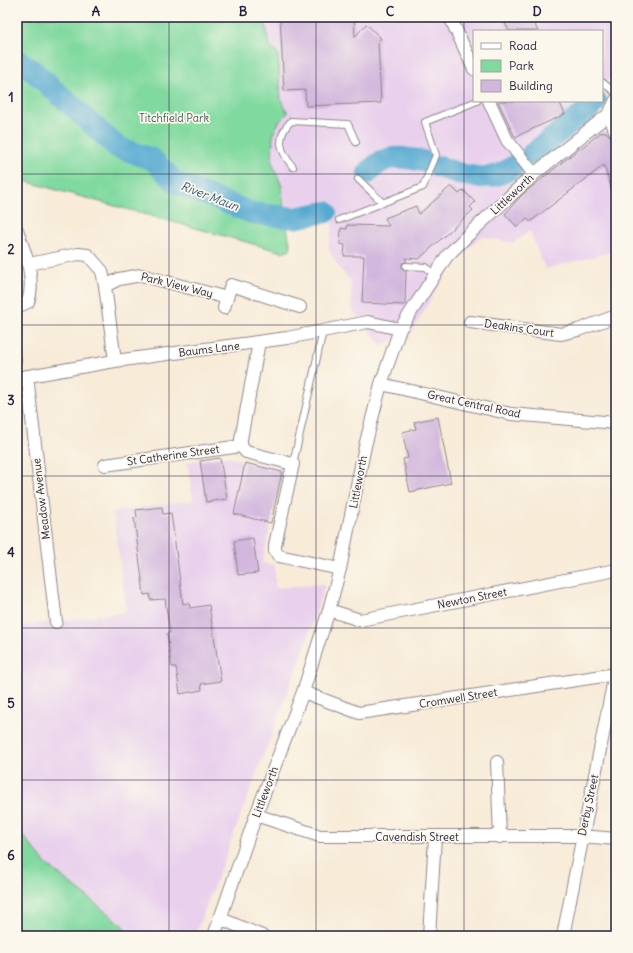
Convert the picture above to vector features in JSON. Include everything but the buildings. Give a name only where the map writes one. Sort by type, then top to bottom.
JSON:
[{"type":"street","points":[[450,17],[473,67]]},
{"type":"street","name":"Littleworth","points":[[214,936],[256,814],[303,692],[329,610],[340,569],[365,446],[381,384],[400,329],[447,256],[534,174],[609,114],[616,100]]},
{"type":"street","points":[[489,102],[507,140],[534,174]]},
{"type":"street","points":[[609,114],[616,133]]},
{"type":"street","points":[[17,230],[29,264],[30,294],[28,302],[17,307]]},
{"type":"street","points":[[29,264],[78,254],[88,255],[102,271],[115,361]]},
{"type":"street","name":"Park View Way","points":[[105,286],[119,279],[141,275],[225,303],[231,285],[300,307]]},
{"type":"street","name":"Deakins Court","points":[[470,322],[561,334],[615,318]]},
{"type":"street","name":"Baums Lane","points":[[22,377],[115,361],[259,342],[368,322],[400,329]]},
{"type":"street","points":[[259,342],[240,439],[241,446],[246,452],[293,464],[275,545],[275,551],[279,556],[284,558],[340,569]]},
{"type":"street","name":"Meadow Avenue","points":[[22,377],[56,622]]},
{"type":"street","name":"Great Central Road","points":[[381,384],[511,414],[616,423]]},
{"type":"street","name":"St Catherine Street","points":[[105,465],[241,446]]},
{"type":"street","name":"Newton Street","points":[[329,610],[360,620],[616,570]]},
{"type":"street","name":"Cromwell Street","points":[[303,692],[359,713],[616,674]]},
{"type":"street","name":"Derby Street","points":[[563,936],[582,836],[616,674]]},
{"type":"street","points":[[498,762],[500,837]]},
{"type":"street","name":"Cavendish Street","points":[[256,814],[320,836],[582,836],[616,839]]},
{"type":"street","points":[[429,936],[435,837]]},
{"type":"street","points":[[219,918],[262,936]]},
{"type":"lane","points":[[608,17],[616,23]]},
{"type":"lane","points":[[603,83],[616,93]]},
{"type":"lane","points":[[339,220],[423,187],[436,155],[425,122],[475,102]]},
{"type":"lane","points":[[293,167],[283,154],[281,142],[283,129],[291,121],[348,124],[356,142]]},
{"type":"lane","points":[[358,179],[383,203]]},
{"type":"lane","points":[[406,266],[426,267],[435,274]]},
{"type":"lane","points":[[293,464],[323,331]]},
{"type":"shaded area","points":[[264,17],[616,17],[616,68],[610,78],[603,85],[603,30],[473,30],[473,102],[584,102],[582,104],[613,138],[616,147],[616,251],[545,269],[530,231],[513,243],[480,236],[441,281],[410,335],[381,345],[352,310],[351,281],[339,268],[328,248],[334,215],[324,204],[303,210],[284,211],[282,187],[272,162],[273,134],[279,122],[288,113],[281,100],[278,54],[270,48]]},
{"type":"shaded area","points":[[222,456],[283,469],[262,563],[275,565],[275,588],[325,584],[305,646],[195,936],[130,936],[122,925],[45,863],[17,828],[17,626],[127,612],[113,512],[193,500],[187,462]]},
{"type":"green space","name":"Titchfield Park","points":[[17,17],[264,17],[270,47],[278,54],[281,100],[288,113],[279,122],[273,134],[272,162],[282,187],[284,211],[291,249],[282,252],[17,179]]},
{"type":"green space","points":[[17,327],[23,327],[23,365],[17,367]]},
{"type":"green space","points":[[17,828],[45,863],[122,925],[130,936],[17,936]]},
{"type":"waterway","name":"River Maun","points":[[17,60],[32,70],[117,147],[152,159],[176,183],[252,213],[294,218],[326,212]]},
{"type":"waterway","name":"River Maun","points":[[532,154],[589,109],[595,102]]},
{"type":"waterway","name":"River Maun","points":[[368,173],[380,162],[393,158],[407,158],[423,161]]},
{"type":"waterway","name":"River Maun","points":[[439,167],[468,176],[486,177],[505,172],[514,166]]}]
